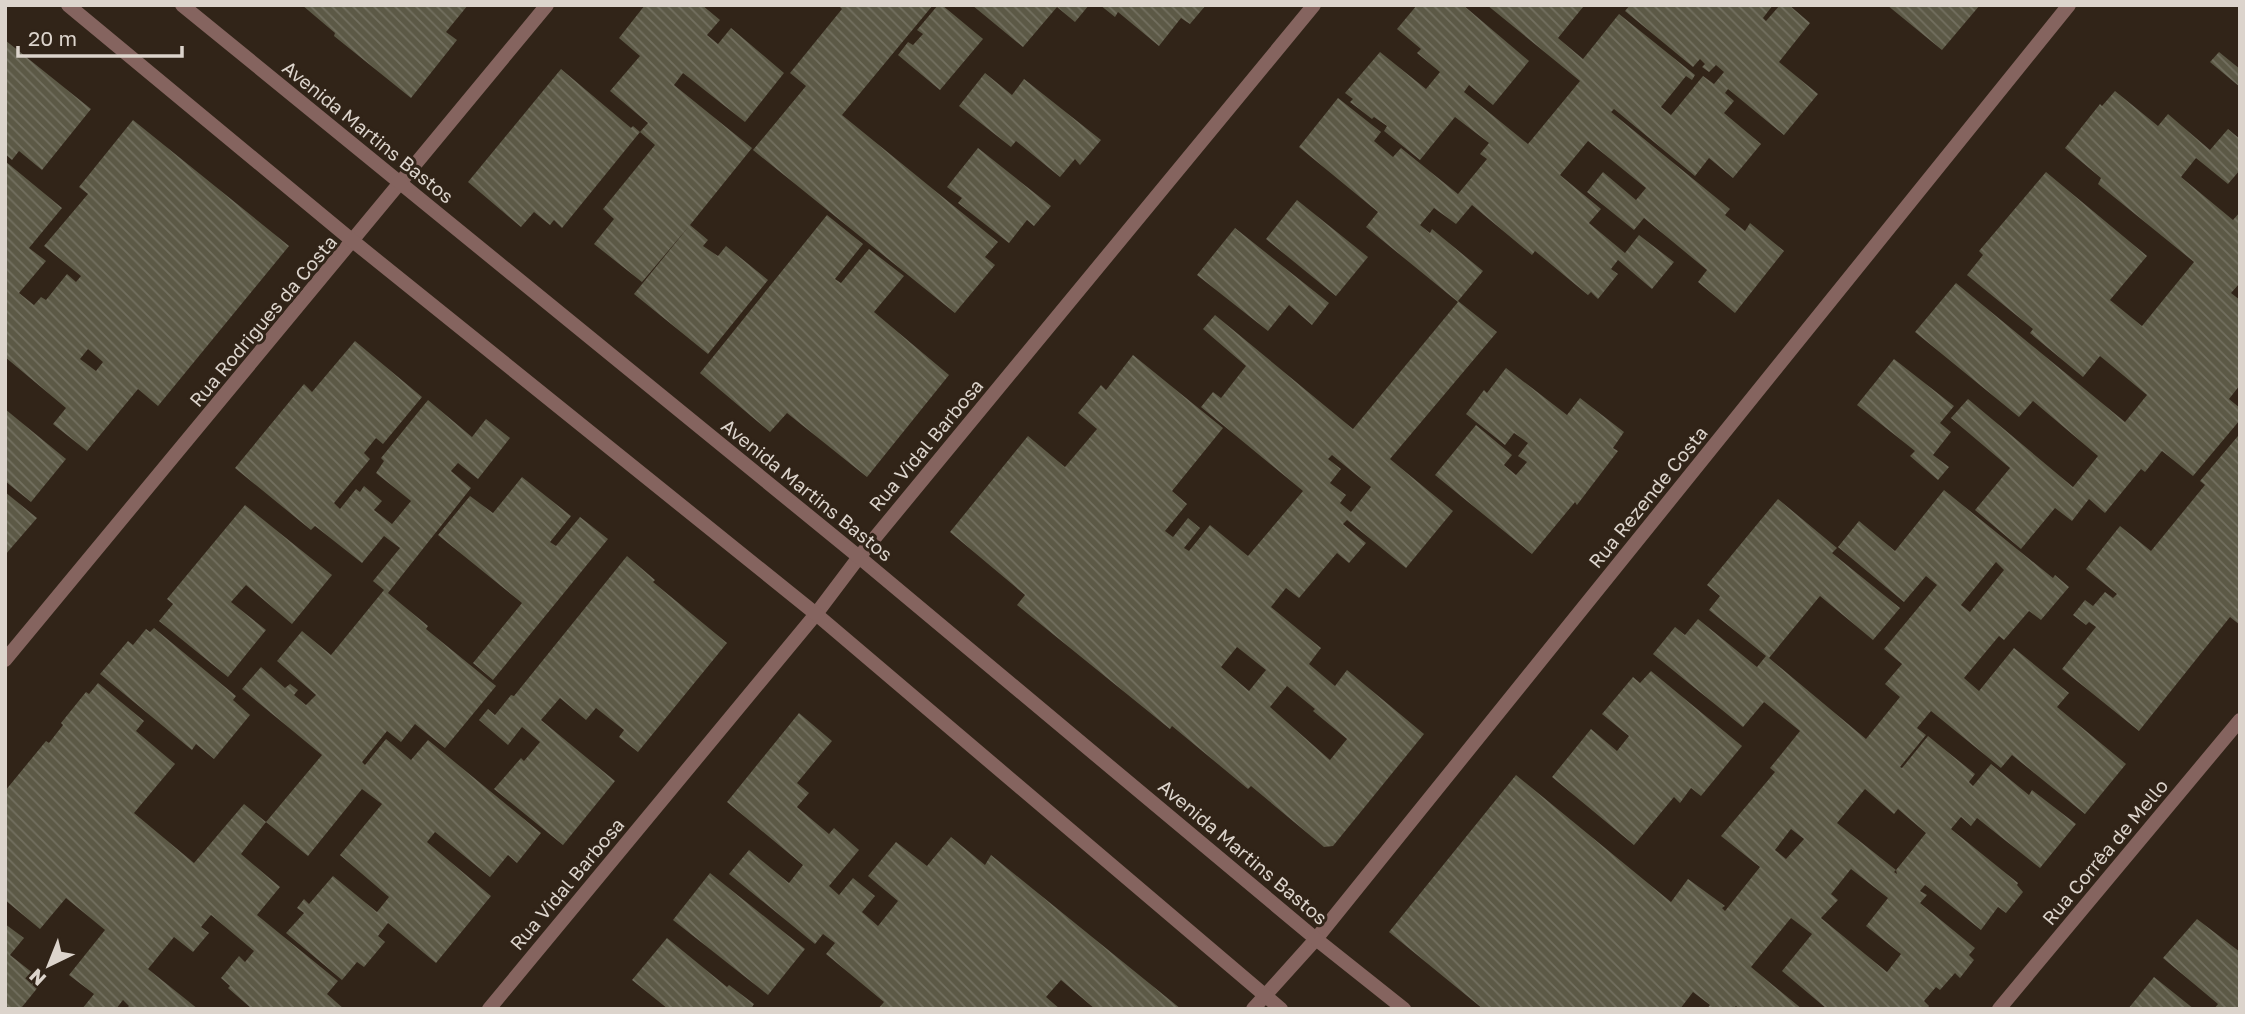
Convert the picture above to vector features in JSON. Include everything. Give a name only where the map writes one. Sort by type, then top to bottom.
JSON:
[{"type":"street","points":[[68,5],[354,242],[816,614],[1281,1009]]},
{"type":"street","name":"Avenida Martins Bastos","points":[[183,5],[859,557],[1316,939],[1404,1009]]},
{"type":"street","name":"Rua Rodrigues da Costa","points":[[5,660],[354,242],[547,5]]},
{"type":"street","name":"Rua Vidal Barbosa","points":[[489,1009],[1314,5]]},
{"type":"street","name":"Rua Rezende Costa","points":[[1252,1009],[1316,939],[2070,5]]},
{"type":"street","name":"Rua Corrêa de Mello","points":[[1999,1009],[2240,720]]},
{"type":"building","points":[[302,5],[468,5],[446,32],[457,40],[411,98],[334,36],[335,33]]},
{"type":"building","points":[[645,5],[702,5],[720,20],[707,35],[718,44],[731,28],[784,73],[745,122],[683,73],[674,85],[752,148],[642,282],[594,244],[614,219],[603,209],[655,145],[640,132],[648,123],[610,91],[640,56],[619,38]]},
{"type":"building","points":[[838,5],[933,5],[842,115],[998,242],[985,257],[995,265],[955,313],[753,150],[806,86],[790,73],[842,9]]},
{"type":"building","points":[[938,5],[942,5],[983,39],[940,90],[898,55],[908,42],[913,45],[923,34],[917,30]]},
{"type":"building","points":[[972,5],[1089,5],[1075,22],[1057,7],[1023,47]]},
{"type":"building","points":[[1100,5],[1206,5],[1190,24],[1181,18],[1159,46],[1118,12],[1115,17]]},
{"type":"building","points":[[1417,5],[1463,5],[1529,61],[1493,105],[1469,85],[1464,92],[1528,144],[1580,81],[1487,5],[1581,5],[1583,7],[1558,38],[1583,59],[1619,14],[1695,75],[1692,80],[1686,76],[1661,107],[1671,115],[1703,76],[1714,84],[1724,72],[1716,65],[1709,72],[1702,67],[1705,64],[1700,59],[1693,67],[1625,11],[1630,5],[1773,5],[1763,18],[1766,21],[1780,5],[1789,5],[1810,23],[1779,62],[1818,94],[1784,135],[1728,89],[1725,93],[1734,101],[1724,113],[1761,144],[1733,178],[1709,158],[1695,176],[1614,109],[1611,112],[1730,209],[1725,215],[1745,231],[1750,223],[1784,251],[1735,313],[1698,282],[1707,270],[1644,218],[1634,230],[1587,192],[1603,172],[1636,200],[1646,188],[1588,141],[1560,175],[1601,209],[1589,223],[1625,253],[1639,235],[1674,262],[1652,289],[1618,260],[1611,269],[1618,274],[1598,299],[1591,292],[1588,295],[1535,251],[1532,255],[1472,205],[1456,224],[1434,208],[1420,225],[1430,233],[1432,229],[1483,271],[1458,301],[1497,332],[1390,459],[1453,511],[1406,568],[1347,520],[1343,524],[1366,543],[1349,563],[1337,553],[1299,598],[1286,588],[1271,607],[1321,648],[1309,664],[1335,686],[1347,670],[1424,734],[1333,846],[1324,847],[1251,786],[1248,789],[1172,726],[1170,729],[1017,605],[1025,595],[950,532],[1028,436],[1065,467],[1097,429],[1078,413],[1101,385],[1106,390],[1133,355],[1223,428],[1172,491],[1187,504],[1165,531],[1173,537],[1188,518],[1200,528],[1184,548],[1189,551],[1210,525],[1248,556],[1303,491],[1201,407],[1213,392],[1221,398],[1246,366],[1203,329],[1215,315],[1353,429],[1458,302],[1366,227],[1378,212],[1299,147],[1338,98],[1381,132],[1374,141],[1393,157],[1401,148],[1458,194],[1487,159],[1480,154],[1489,143],[1455,117],[1420,160],[1384,131],[1387,126],[1374,117],[1372,119],[1350,102],[1353,99],[1345,93],[1380,52],[1426,89],[1440,72],[1417,53],[1421,49],[1397,29]],"holes":[[[1332,455],[1371,487],[1351,512],[1340,503],[1346,495],[1330,483],[1341,469],[1328,459]],[[1237,647],[1266,670],[1249,691],[1221,667]],[[1287,686],[1347,739],[1330,760],[1270,707]]]},
{"type":"building","points":[[1887,5],[1980,5],[1942,50]]},
{"type":"building","points":[[5,40],[91,109],[42,170],[19,151],[12,160],[5,154]]},
{"type":"building","points":[[2219,52],[2240,69],[2240,87],[2210,62]]},
{"type":"building","points":[[561,69],[631,128],[633,126],[640,132],[562,228],[554,220],[550,225],[534,212],[521,227],[468,182]]},
{"type":"building","points":[[985,73],[1012,95],[1024,79],[1101,140],[1080,165],[1075,159],[1060,177],[1016,141],[1011,147],[959,106]]},
{"type":"building","points":[[2115,91],[2158,126],[2168,114],[2210,150],[2228,129],[2240,139],[2240,170],[2228,184],[2196,158],[2181,177],[2233,220],[2240,212],[2240,283],[2231,293],[2240,300],[2240,385],[2229,399],[2240,408],[2240,420],[2193,476],[2162,451],[2145,472],[2141,469],[2105,513],[2089,499],[2072,521],[2055,508],[2021,549],[1975,510],[2010,468],[1951,418],[1968,399],[2073,487],[2098,456],[2033,401],[2019,417],[1915,332],[1956,283],[2125,422],[2147,395],[2100,356],[2083,377],[2030,333],[2033,329],[1967,275],[1983,255],[1979,251],[2046,172],[2147,256],[2110,300],[2142,326],[2194,262],[2098,184],[2101,178],[2065,148],[2100,104],[2102,106]]},
{"type":"building","points":[[133,120],[289,246],[158,406],[138,389],[87,451],[53,424],[66,408],[5,357],[5,161],[62,208],[29,248],[46,261],[19,293],[34,305],[41,297],[46,300],[67,274],[76,282],[81,276],[44,246],[88,194],[79,187]],"holes":[[[88,349],[103,362],[96,371],[80,359]]]},
{"type":"building","points":[[978,148],[1051,206],[1034,226],[1027,220],[1009,243],[958,203],[962,198],[947,187]]},
{"type":"building","points":[[1297,200],[1368,257],[1336,296],[1266,239]]},
{"type":"building","points":[[827,215],[863,244],[835,279],[841,283],[869,249],[904,276],[874,312],[949,375],[867,477],[787,413],[770,432],[700,373]]},
{"type":"building","points":[[690,225],[708,240],[703,246],[718,256],[726,246],[768,280],[708,354],[634,294]]},
{"type":"building","points":[[1235,228],[1329,303],[1312,325],[1289,305],[1268,331],[1197,275]]},
{"type":"building","points":[[355,341],[422,397],[383,444],[376,438],[364,453],[370,459],[334,503],[340,509],[356,489],[360,492],[364,486],[382,501],[374,510],[392,524],[411,501],[376,473],[384,461],[381,458],[428,400],[472,437],[486,419],[510,438],[478,479],[458,463],[451,471],[471,488],[388,593],[428,626],[426,629],[496,686],[445,748],[415,724],[401,742],[387,731],[362,762],[365,765],[386,739],[411,760],[428,740],[541,833],[517,863],[508,855],[490,877],[435,832],[427,842],[491,896],[436,963],[388,923],[378,936],[385,942],[364,967],[357,962],[342,980],[286,933],[304,913],[297,908],[304,899],[309,904],[333,876],[377,912],[389,897],[340,855],[382,804],[362,789],[308,856],[266,822],[322,755],[242,689],[261,667],[285,688],[290,684],[298,690],[294,695],[306,705],[316,695],[277,661],[302,631],[331,655],[384,590],[373,581],[400,548],[384,536],[362,563],[315,526],[311,530],[235,468],[304,384],[312,392]]},
{"type":"building","points":[[1894,359],[1954,406],[1940,423],[1951,432],[1933,455],[1949,467],[1938,480],[1910,456],[1915,451],[1857,405]]},
{"type":"building","points":[[1506,368],[1567,415],[1580,398],[1624,432],[1613,448],[1618,451],[1577,505],[1575,502],[1532,554],[1435,475],[1476,425],[1512,455],[1504,465],[1516,475],[1527,462],[1518,456],[1528,443],[1514,433],[1505,445],[1466,414],[1484,390],[1487,393]]},
{"type":"building","points":[[5,409],[66,459],[31,502],[5,481]]},
{"type":"building","points":[[2238,436],[2240,625],[2230,617],[2139,731],[2062,669],[2096,627],[2089,622],[2086,625],[2073,615],[2085,600],[2093,606],[2105,592],[2113,598],[2117,594],[2086,569],[2120,526],[2151,551],[2205,485],[2200,481]]},
{"type":"building","points":[[522,477],[571,516],[550,542],[556,546],[580,517],[608,539],[493,680],[473,663],[522,603],[438,535],[470,496],[493,513]]},
{"type":"building","points":[[1944,490],[2053,578],[2055,575],[2069,587],[2041,620],[2029,611],[2004,640],[1999,636],[1964,678],[1979,691],[2014,648],[2069,693],[2057,707],[2126,764],[2085,814],[2012,755],[2001,768],[1931,711],[1917,728],[1926,735],[1900,767],[1902,768],[1928,736],[1975,774],[1969,782],[1973,786],[1991,764],[2029,795],[2032,790],[2076,824],[2040,868],[1977,818],[1971,826],[1961,817],[1951,829],[2018,883],[2023,892],[2006,913],[1998,907],[1981,930],[1925,885],[1920,891],[1927,895],[1920,903],[1975,948],[1969,955],[1974,960],[1960,978],[1955,973],[1940,990],[1936,987],[1924,1001],[1929,1006],[1927,1009],[1827,1009],[1782,971],[1812,934],[1791,918],[1751,967],[1802,1009],[1739,1009],[1736,1006],[1733,1009],[1707,1009],[1710,1005],[1693,992],[1680,1009],[1483,1009],[1389,932],[1516,775],[1671,902],[1688,879],[1725,906],[1722,908],[1725,911],[1760,867],[1721,836],[1775,772],[1770,768],[1800,731],[1764,702],[1743,727],[1653,654],[1675,627],[1685,635],[1698,619],[1757,667],[1766,656],[1709,610],[1720,596],[1707,585],[1778,499],[1837,548],[1832,553],[1900,608],[1873,640],[1820,596],[1769,658],[1866,739],[1900,697],[1885,684],[1902,664],[1884,649],[1937,585],[1926,576],[1904,602],[1838,547],[1859,521],[1895,551]],"holes":[[[1996,562],[2004,570],[1970,612],[1961,605]],[[1865,789],[1894,814],[1898,809],[1926,833],[1896,870],[1837,823]],[[1791,829],[1804,839],[1786,859],[1775,850]],[[1851,869],[1888,898],[1866,926],[1901,954],[1887,972],[1821,918],[1838,900],[1831,894]]]},
{"type":"building","points":[[5,492],[37,518],[5,555]]},
{"type":"building","points":[[245,505],[332,575],[292,624],[246,585],[231,602],[266,630],[228,677],[159,621],[173,604],[167,599]]},
{"type":"building","points":[[627,556],[655,580],[653,582],[727,643],[638,752],[619,737],[624,730],[596,708],[586,720],[560,698],[541,720],[615,781],[563,845],[494,789],[521,758],[524,761],[540,742],[522,727],[508,745],[479,720],[488,709],[495,715],[511,695],[514,696]]},
{"type":"building","points":[[154,628],[236,696],[233,700],[250,715],[214,759],[196,744],[192,750],[100,674],[128,641],[133,645],[146,629],[150,632]]},
{"type":"building","points":[[1651,671],[1742,746],[1701,796],[1691,788],[1680,803],[1674,797],[1634,845],[1552,777],[1591,729],[1617,751],[1629,736],[1602,714],[1633,677],[1640,683]]},
{"type":"building","points":[[98,683],[144,721],[136,731],[175,764],[134,813],[194,863],[244,804],[266,822],[241,854],[280,887],[257,915],[338,981],[327,994],[344,1009],[252,1009],[228,988],[230,986],[221,978],[239,956],[245,962],[254,951],[211,915],[201,927],[209,933],[193,952],[174,937],[148,969],[198,1009],[126,1009],[129,1006],[123,1000],[116,1009],[82,1009],[94,994],[69,975],[105,930],[66,898],[40,929],[5,900],[5,791],[46,741],[49,743],[86,692],[89,694]]},
{"type":"building","points":[[799,713],[832,741],[797,783],[809,793],[797,807],[829,834],[834,828],[859,850],[829,886],[839,895],[853,878],[875,896],[862,912],[878,926],[898,901],[868,876],[896,842],[927,866],[951,837],[985,865],[991,855],[1181,1009],[1095,1009],[1061,980],[1046,997],[1060,1009],[878,1009],[884,1002],[826,954],[835,943],[823,934],[815,944],[729,874],[749,850],[789,883],[803,865],[727,802]]},
{"type":"building","points":[[710,873],[805,949],[768,995],[673,920]]},
{"type":"building","points":[[2197,919],[2240,952],[2240,1009],[2214,1009],[2218,1004],[2163,958]]},
{"type":"building","points":[[5,924],[24,938],[10,955],[43,981],[22,1007],[25,1009],[5,1009]]},
{"type":"building","points":[[667,938],[727,987],[729,985],[754,1004],[751,1009],[668,1009],[632,980]]},
{"type":"building","points":[[2154,977],[2194,1009],[2128,1009]]}]
